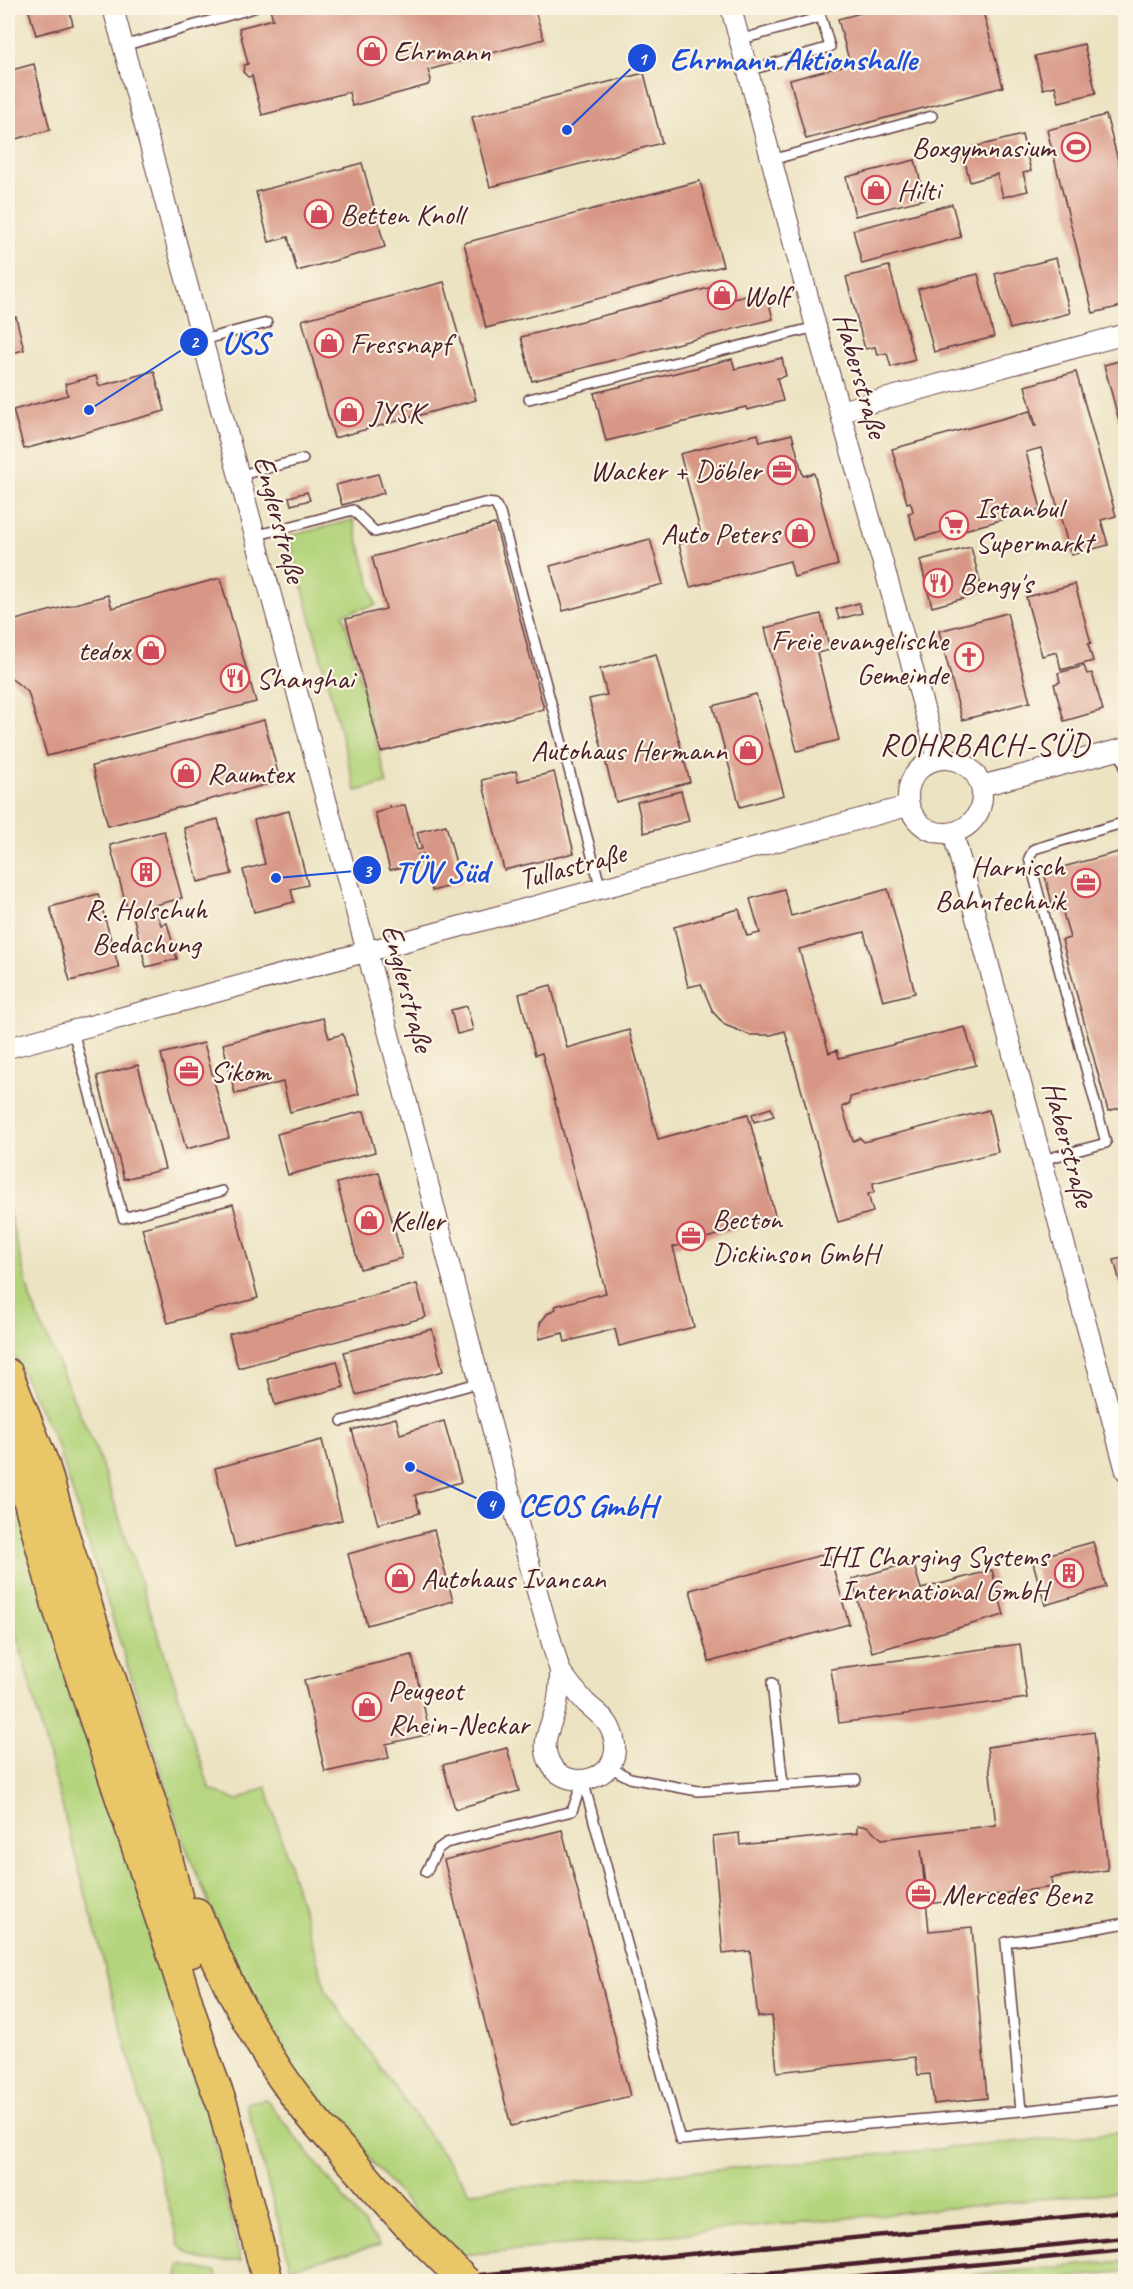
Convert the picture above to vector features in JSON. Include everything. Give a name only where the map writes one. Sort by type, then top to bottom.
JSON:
[{"type":"main road","points":[[8,1374],[44,1465],[64,1535],[161,1834],[217,2055],[223,2107]]},
{"type":"main road","points":[[8,1425],[57,1605],[205,2059],[223,2107],[268,2282]]},
{"type":"main road","points":[[161,1834],[227,1982],[249,2025],[303,2107],[411,2227],[466,2282]]},
{"type":"street","name":"Englerstraße","points":[[113,8],[560,1671],[559,1694],[547,1731],[545,1746],[549,1761],[556,1772],[569,1778],[583,1780]]},
{"type":"street","name":"Haberstraße","points":[[731,8],[816,327],[938,758]]},
{"type":"street","points":[[840,411],[1125,334]]},
{"type":"street","points":[[981,786],[1123,749]]},
{"type":"street","points":[[938,758],[953,759],[967,765],[975,773],[981,786],[982,801],[978,813],[969,825],[953,833],[936,832],[923,827],[915,819],[908,806],[907,792],[912,777],[923,764],[938,758]]},
{"type":"street","name":"Tullastraße","points":[[8,1048],[908,806]]},
{"type":"street","name":"Haberstraße","points":[[953,833],[1122,1447],[1125,1471]]},
{"type":"street","name":"Englerstraße","points":[[560,1671],[610,1727],[616,1744],[615,1758],[609,1767]]},
{"type":"street","points":[[583,1780],[594,1777],[609,1767]]},
{"type":"lane","points":[[123,45],[254,8]]},
{"type":"lane","points":[[739,40],[821,17],[830,47],[747,71]]},
{"type":"lane","points":[[771,160],[932,116]]},
{"type":"lane","points":[[202,340],[267,323]]},
{"type":"lane","points":[[529,399],[816,327]]},
{"type":"lane","points":[[237,476],[303,459]]},
{"type":"lane","points":[[254,536],[353,510],[375,532],[484,503],[495,504],[500,513],[601,889]]},
{"type":"lane","points":[[1123,749],[1125,771]]},
{"type":"lane","points":[[1042,1160],[1106,1143],[1029,858],[1034,849],[1125,822]]},
{"type":"lane","points":[[73,1031],[123,1218],[222,1191]]},
{"type":"lane","points":[[342,1421],[481,1382]]},
{"type":"lane","points":[[772,1683],[783,1785]]},
{"type":"lane","points":[[609,1767],[630,1778],[698,1791],[856,1780]]},
{"type":"lane","points":[[426,1872],[438,1849],[446,1843],[572,1811],[583,1780]]},
{"type":"lane","points":[[583,1780],[680,2140],[1021,2111],[1125,2099]]},
{"type":"lane","points":[[1021,2111],[1006,1942],[1125,1923]]},
{"type":"green space","points":[[353,520],[376,605],[343,614],[387,783],[356,791],[289,536]]},
{"type":"green space","points":[[8,1208],[31,1301],[99,1457],[210,1789],[237,1801],[266,1786],[327,1993],[470,2192],[1125,2132],[1125,2191],[462,2255],[418,2216],[293,2069],[235,1966],[184,1843],[58,1447],[13,1353],[8,1332]]},
{"type":"green space","points":[[8,1469],[196,2069],[223,2172],[220,2173],[241,2261],[207,2261],[187,2252],[179,2245],[8,1603]]},
{"type":"green space","points":[[266,2099],[380,2245],[291,2268],[246,2103]]},
{"type":"green space","points":[[1125,2261],[1125,2271],[1032,2282],[928,2282],[927,2279]]},
{"type":"green space","points":[[179,2266],[216,2272],[217,2281],[178,2281]]},
{"type":"building","points":[[28,8],[69,8],[73,25],[36,35]]},
{"type":"building","name":"Ehrmann","points":[[534,8],[544,39],[428,70],[431,80],[428,85],[352,106],[349,92],[262,115],[252,76],[248,77],[243,72],[244,65],[248,64],[239,28],[273,19],[270,9]]},
{"type":"building","points":[[880,8],[982,8],[1003,87],[806,139],[790,80],[850,64],[838,19]]},
{"type":"building","points":[[1084,44],[1096,93],[1059,102],[1055,86],[1043,89],[1035,56]]},
{"type":"building","points":[[34,64],[50,130],[8,141],[8,71]]},
{"type":"building","points":[[644,73],[662,143],[490,187],[472,117]]},
{"type":"building","points":[[1106,115],[1126,190],[1126,305],[1093,313],[1047,130]]},
{"type":"building","points":[[1022,135],[1031,171],[1023,173],[1028,191],[1003,197],[997,174],[970,182],[962,150]]},
{"type":"building","points":[[915,160],[925,199],[855,216],[846,177]]},
{"type":"building","name":"Betten Knoll","points":[[362,163],[385,247],[297,271],[288,237],[269,242],[256,192]]},
{"type":"building","points":[[700,181],[723,266],[486,328],[464,243]]},
{"type":"building","points":[[952,204],[961,237],[862,264],[853,230]]},
{"type":"building","points":[[1056,258],[1070,313],[1010,329],[995,274]]},
{"type":"building","points":[[889,266],[915,360],[891,367],[887,353],[877,355],[875,347],[865,349],[846,277]]},
{"type":"building","points":[[978,274],[994,337],[934,352],[918,289]]},
{"type":"building","points":[[444,282],[476,400],[334,438],[302,320]]},
{"type":"building","points":[[728,283],[733,299],[766,291],[773,319],[532,381],[521,337]]},
{"type":"building","points":[[16,317],[24,350],[8,354],[8,318]]},
{"type":"building","points":[[782,358],[786,376],[777,378],[783,401],[747,410],[746,407],[606,441],[594,393],[732,359],[735,369]]},
{"type":"building","points":[[1126,359],[1126,443],[1125,443],[1104,365]]},
{"type":"building","points":[[154,371],[165,411],[24,449],[13,410],[68,395],[65,384],[96,376],[99,386]]},
{"type":"building","points":[[1076,372],[1116,516],[1101,520],[1108,545],[1071,555],[1041,448],[1026,452],[1041,509],[946,535],[945,531],[916,539],[908,513],[913,512],[912,507],[910,502],[907,503],[892,449],[1030,411],[1034,426],[1036,426],[1025,386]]},
{"type":"building","points":[[758,434],[760,442],[792,434],[803,476],[814,473],[838,565],[794,577],[790,561],[690,587],[679,544],[702,538],[680,454]]},
{"type":"building","points":[[378,474],[384,493],[342,505],[336,485]]},
{"type":"building","points":[[307,492],[310,500],[291,505],[289,497]]},
{"type":"building","points":[[495,524],[544,709],[381,752],[346,619],[386,609],[372,557]]},
{"type":"building","points":[[650,539],[663,584],[563,611],[550,566]]},
{"type":"building","points":[[971,547],[983,593],[932,607],[920,560]]},
{"type":"building","points":[[220,578],[256,702],[47,756],[28,692],[8,676],[8,622],[108,595],[112,608]]},
{"type":"building","points":[[1075,584],[1091,643],[1088,644],[1093,661],[1061,670],[1057,652],[1042,656],[1026,597]]},
{"type":"building","points":[[859,603],[862,613],[839,619],[836,609]]},
{"type":"building","points":[[1007,613],[1030,702],[962,720],[939,631]]},
{"type":"building","points":[[821,614],[830,650],[817,653],[839,740],[797,751],[765,628]]},
{"type":"building","points":[[656,654],[690,782],[616,802],[589,699],[607,695],[600,669]]},
{"type":"building","points":[[1084,666],[1087,674],[1092,673],[1103,710],[1064,721],[1054,684],[1060,682],[1058,673]]},
{"type":"building","name":"Autohaus Hermann","points":[[756,694],[784,795],[740,807],[713,706]]},
{"type":"building","name":"Raumtex","points":[[264,720],[280,781],[108,826],[92,766]]},
{"type":"building","points":[[516,771],[518,781],[554,772],[574,853],[504,870],[482,780]]},
{"type":"building","points":[[681,791],[689,821],[644,833],[637,802]]},
{"type":"building","points":[[405,805],[417,850],[422,849],[417,832],[446,825],[461,883],[432,891],[423,854],[418,855],[420,863],[415,871],[407,866],[406,870],[403,867],[390,870],[375,813],[388,809],[389,806],[392,808]]},
{"type":"building","points":[[289,811],[308,885],[291,889],[294,902],[254,912],[243,870],[265,864],[254,820]]},
{"type":"building","points":[[218,819],[232,874],[198,882],[184,828]]},
{"type":"building","name":"R. Holschuh Bedachung","points":[[164,831],[182,898],[155,905],[161,925],[167,923],[177,959],[146,967],[132,911],[128,912],[110,845]]},
{"type":"building","points":[[1126,850],[1126,1106],[1108,1111],[1062,940],[1070,938],[1062,909],[1054,911],[1044,872]]},
{"type":"building","points":[[784,889],[791,916],[888,889],[915,993],[883,1001],[864,932],[799,949],[829,1053],[837,1050],[839,1058],[965,1027],[976,1065],[850,1097],[850,1103],[842,1107],[853,1141],[860,1138],[864,1142],[989,1110],[998,1152],[873,1183],[874,1192],[868,1194],[873,1212],[838,1222],[785,1031],[771,1035],[750,1035],[725,1025],[713,1012],[701,984],[688,987],[674,927],[739,909],[747,936],[760,933],[750,899]]},
{"type":"building","points":[[98,894],[119,968],[70,981],[50,907]]},
{"type":"building","points":[[551,985],[567,1048],[629,1030],[658,1139],[748,1114],[776,1219],[673,1247],[694,1327],[619,1346],[615,1329],[565,1342],[563,1333],[539,1339],[540,1323],[547,1314],[556,1309],[555,1306],[606,1293],[542,1053],[535,1055],[519,994]]},
{"type":"building","points":[[467,1006],[473,1030],[457,1034],[451,1010]]},
{"type":"building","points":[[323,1018],[329,1038],[343,1034],[359,1094],[290,1112],[283,1082],[235,1094],[223,1044]]},
{"type":"building","points":[[204,1043],[229,1138],[186,1149],[161,1054]]},
{"type":"building","points":[[138,1065],[165,1169],[124,1179],[97,1076]]},
{"type":"building","points":[[771,1108],[774,1116],[754,1122],[752,1114]]},
{"type":"building","points":[[364,1111],[375,1152],[288,1175],[277,1134]]},
{"type":"building","name":"Keller","points":[[379,1172],[402,1258],[360,1269],[337,1183]]},
{"type":"building","points":[[233,1204],[258,1298],[168,1323],[142,1228]]},
{"type":"building","points":[[1126,1257],[1126,1300],[1125,1300],[1114,1260]]},
{"type":"building","points":[[417,1284],[426,1317],[238,1368],[229,1334]]},
{"type":"building","points":[[432,1329],[443,1371],[356,1395],[344,1352]]},
{"type":"building","points":[[337,1361],[344,1387],[275,1405],[268,1379]]},
{"type":"building","points":[[396,1418],[400,1434],[444,1421],[461,1482],[415,1495],[420,1513],[378,1524],[352,1430]]},
{"type":"building","points":[[322,1440],[342,1520],[235,1547],[215,1468]]},
{"type":"building","name":"Autohaus Ivancan","points":[[434,1530],[453,1601],[367,1625],[348,1554]]},
{"type":"building","name":"IHI Charging Systems International GmbH","points":[[1093,1542],[1106,1587],[1045,1605],[1032,1559]]},
{"type":"building","points":[[829,1553],[849,1624],[709,1662],[690,1590]]},
{"type":"building","points":[[913,1562],[921,1589],[992,1570],[1004,1615],[872,1652],[852,1579]]},
{"type":"building","points":[[1020,1644],[1027,1698],[839,1723],[831,1669]]},
{"type":"building","name":"Peugeot Rhein-Neckar","points":[[412,1655],[430,1734],[386,1744],[389,1758],[325,1772],[304,1680]]},
{"type":"building","points":[[1094,1732],[1108,1870],[1051,1878],[1052,1887],[929,1904],[921,1849],[929,1931],[972,1927],[987,2098],[934,2104],[930,2074],[918,2075],[915,2057],[777,2072],[772,2016],[758,2017],[750,1951],[723,1954],[713,1836],[739,1833],[740,1845],[857,1833],[857,1826],[867,1826],[882,1839],[996,1825],[987,1747]]},
{"type":"building","points":[[507,1748],[519,1791],[455,1809],[443,1765]]},
{"type":"building","points":[[562,1830],[630,2096],[511,2126],[444,1860]]},
{"type":"railway","points":[[408,2282],[1126,2211]]},
{"type":"railway","points":[[674,2282],[1126,2238]]},
{"type":"railway","points":[[797,2282],[1126,2250]]},
{"type":"place","name":"Ehrmann","points":[[372,51]]},
{"type":"place","name":"Ehrmann Aktionshalle","points":[[567,130]]},
{"type":"place","name":"Boxgymnasium","points":[[1076,147]]},
{"type":"place","name":"Hilti","points":[[876,190]]},
{"type":"place","name":"Betten Knoll","points":[[319,214]]},
{"type":"place","name":"Wolf","points":[[722,295]]},
{"type":"place","name":"Fressnapf","points":[[329,343]]},
{"type":"place","name":"USS","points":[[89,410]]},
{"type":"place","name":"JYSK","points":[[349,412]]},
{"type":"place","name":"Wacker + Döbler","points":[[782,470]]},
{"type":"place","name":"Istanbul Supermarkt","points":[[954,525]]},
{"type":"place","name":"Auto Peters","points":[[800,533]]},
{"type":"place","name":"Bengy's","points":[[938,583]]},
{"type":"place","name":"tedox","points":[[151,650]]},
{"type":"place","name":"Freie evangelische Gemeinde","points":[[969,657]]},
{"type":"place","name":"Shanghai","points":[[235,678]]},
{"type":"place","name":"Autohaus Hermann","points":[[748,750]]},
{"type":"place","name":"Raumtex","points":[[186,773]]},
{"type":"place","name":"R. Holschuh Bedachung","points":[[146,872]]},
{"type":"place","name":"TÜV Süd","points":[[276,878]]},
{"type":"place","name":"Harnisch Bahntechnik","points":[[1086,883]]},
{"type":"place","name":"Sikom","points":[[189,1071]]},
{"type":"place","name":"Keller","points":[[369,1220]]},
{"type":"place","name":"Becton Dickinson GmbH","points":[[691,1236]]},
{"type":"place","name":"CEOS GmbH","points":[[410,1467]]},
{"type":"place","name":"IHI Charging Systems International GmbH","points":[[1069,1573]]},
{"type":"place","name":"Autohaus Ivancan","points":[[400,1578]]},
{"type":"place","name":"Peugeot Rhein-Neckar","points":[[367,1707]]},
{"type":"place","name":"Mercedes Benz","points":[[921,1894]]},
{"type":"district","name":"ROHRBACH-SÜD","points":[[985,744]]}]
